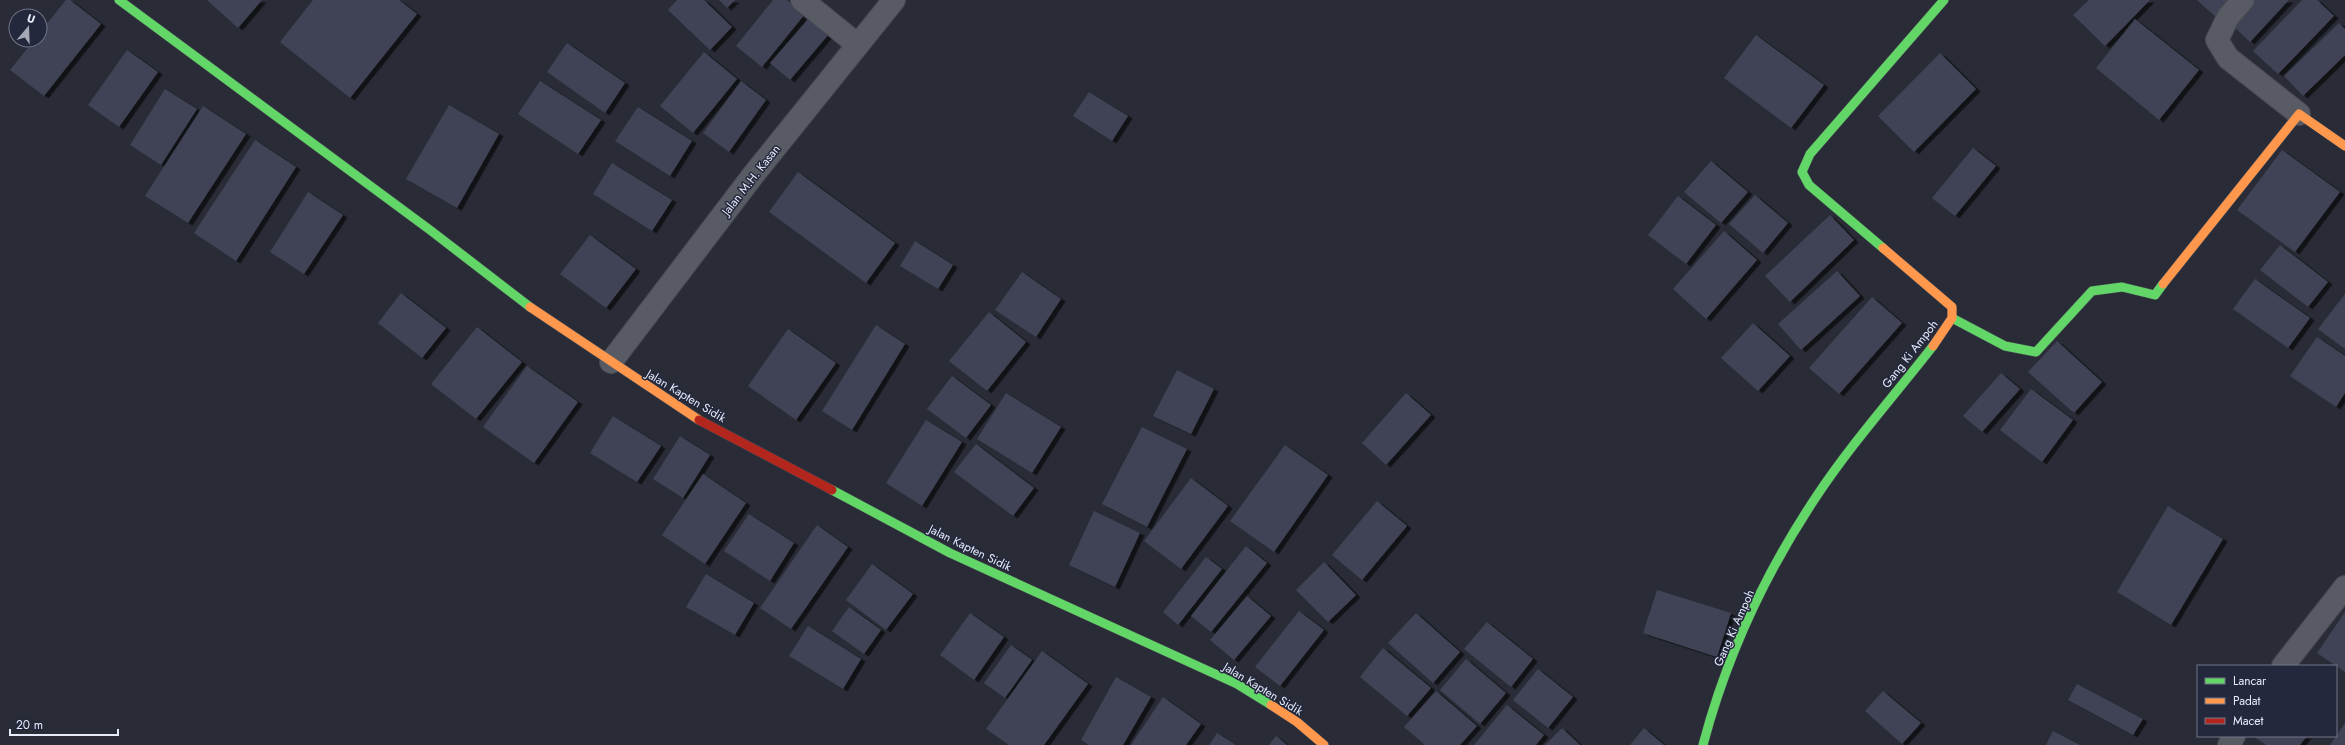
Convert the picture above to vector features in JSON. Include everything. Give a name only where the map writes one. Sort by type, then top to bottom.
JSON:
[{"type":"street","name":"Jalan Kapten Sidik","points":[[119,0],[430,230],[542,316],[611,362],[652,392],[695,418],[950,553],[1237,684],[1297,722],[1324,745]]},
{"type":"street","points":[[802,0],[858,45]]},
{"type":"street","name":"Jalan M.H. Kasan","points":[[611,362],[754,174],[894,0]]},
{"type":"street","name":"Gang Ki Ampoh","points":[[1703,745],[1713,708],[1745,630],[1785,546],[1816,497],[1947,328],[1952,318],[1952,307],[1809,185],[1802,172],[1810,154],[1944,0]]},
{"type":"street","points":[[2243,0],[2228,17],[2217,40],[2228,58],[2299,114],[2345,146]]},
{"type":"street","points":[[1952,318],[2005,346],[2036,352],[2092,291],[2122,287],[2155,295],[2299,114]]},
{"type":"street","points":[[2284,665],[2343,595]]},
{"type":"building","points":[[66,0],[70,0],[101,24],[44,96],[10,70],[28,48],[48,48],[48,22]]},
{"type":"building","points":[[207,0],[262,0],[238,28]]},
{"type":"building","points":[[313,0],[399,0],[417,14],[350,98],[280,42]]},
{"type":"building","points":[[677,0],[704,0],[732,27],[710,50],[668,10]]},
{"type":"building","points":[[719,0],[735,0],[727,8]]},
{"type":"building","points":[[773,0],[787,0],[805,14],[762,67],[736,46]]},
{"type":"building","points":[[2089,0],[2150,0],[2105,46],[2073,15]]},
{"type":"building","points":[[2197,0],[2237,0],[2219,20]]},
{"type":"building","points":[[2250,0],[2289,0],[2250,42],[2229,22]]},
{"type":"building","points":[[2302,0],[2317,0],[2334,16],[2278,74],[2253,51]]},
{"type":"building","points":[[810,17],[829,34],[790,80],[770,63]]},
{"type":"building","points":[[2135,19],[2199,70],[2159,120],[2096,68]]},
{"type":"building","points":[[2339,23],[2345,29],[2345,55],[2303,96],[2284,76]]},
{"type":"building","points":[[1756,35],[1824,85],[1791,128],[1724,78]]},
{"type":"building","points":[[567,43],[625,83],[605,113],[547,72]]},
{"type":"building","points":[[127,50],[158,72],[119,127],[88,105]]},
{"type":"building","points":[[704,52],[737,79],[693,133],[660,106]]},
{"type":"building","points":[[1940,53],[1976,89],[1914,152],[1878,116]]},
{"type":"building","points":[[540,81],[601,120],[578,154],[518,114]]},
{"type":"building","points":[[741,81],[766,100],[729,152],[703,133]]},
{"type":"building","points":[[165,89],[197,109],[161,165],[130,145]]},
{"type":"building","points":[[1089,92],[1128,116],[1112,141],[1073,116]]},
{"type":"building","points":[[449,105],[499,134],[457,208],[406,179]]},
{"type":"building","points":[[203,106],[246,134],[188,223],[145,196]]},
{"type":"building","points":[[638,107],[692,141],[670,176],[615,141]]},
{"type":"building","points":[[255,140],[296,167],[236,261],[194,233]]},
{"type":"building","points":[[1973,148],[1996,166],[1955,216],[1932,198]]},
{"type":"building","points":[[2282,150],[2340,192],[2295,252],[2237,210]]},
{"type":"building","points":[[1711,161],[1748,192],[1721,223],[1684,192]]},
{"type":"building","points":[[612,163],[672,200],[652,231],[593,194]]},
{"type":"building","points":[[798,172],[895,243],[866,283],[769,212]]},
{"type":"building","points":[[308,192],[343,215],[304,274],[270,252]]},
{"type":"building","points":[[1755,195],[1788,223],[1763,253],[1729,224]]},
{"type":"building","points":[[1678,196],[1716,225],[1686,264],[1648,235]]},
{"type":"building","points":[[1830,215],[1854,240],[1790,302],[1765,276]]},
{"type":"building","points":[[1724,231],[1757,260],[1706,319],[1673,289]]},
{"type":"building","points":[[590,235],[636,269],[606,308],[560,274]]},
{"type":"building","points":[[915,241],[953,265],[938,289],[900,266]]},
{"type":"building","points":[[2280,245],[2328,282],[2308,307],[2260,270]]},
{"type":"building","points":[[1837,271],[1860,296],[1801,350],[1778,324]]},
{"type":"building","points":[[1022,272],[1061,299],[1036,337],[995,310]]},
{"type":"building","points":[[2255,279],[2310,318],[2288,348],[2233,309]]},
{"type":"building","points":[[401,293],[446,328],[422,358],[378,323]]},
{"type":"building","points":[[2345,294],[2345,349],[2318,329]]},
{"type":"building","points":[[1872,297],[1902,323],[1839,394],[1809,368]]},
{"type":"building","points":[[989,312],[1026,342],[987,391],[949,361]]},
{"type":"building","points":[[1753,323],[1790,356],[1758,391],[1721,358]]},
{"type":"building","points":[[876,325],[905,344],[852,430],[822,411]]},
{"type":"building","points":[[477,327],[522,362],[476,419],[431,384]]},
{"type":"building","points":[[788,329],[836,363],[796,420],[748,386]]},
{"type":"building","points":[[2317,337],[2345,356],[2345,393],[2336,407],[2290,376]]},
{"type":"building","points":[[2057,341],[2102,382],[2074,413],[2028,372]]},
{"type":"building","points":[[527,366],[578,402],[534,463],[483,427]]},
{"type":"building","points":[[1177,370],[1214,389],[1191,434],[1153,416]]},
{"type":"building","points":[[2001,373],[2020,389],[1982,432],[1963,416]]},
{"type":"building","points":[[952,376],[991,405],[966,438],[927,409]]},
{"type":"building","points":[[2031,389],[2073,420],[2042,462],[2000,430]]},
{"type":"building","points":[[1006,393],[1061,427],[1032,473],[977,439]]},
{"type":"building","points":[[1406,393],[1431,415],[1386,465],[1362,443]]},
{"type":"building","points":[[613,416],[661,446],[637,482],[590,453]]},
{"type":"building","points":[[926,420],[962,442],[922,506],[886,483]]},
{"type":"building","points":[[1142,427],[1187,449],[1147,527],[1102,504]]},
{"type":"building","points":[[680,436],[710,455],[683,498],[653,479]]},
{"type":"building","points":[[976,444],[1034,488],[1013,516],[954,472]]},
{"type":"building","points":[[1285,445],[1328,475],[1274,552],[1230,521]]},
{"type":"building","points":[[703,474],[746,503],[705,564],[662,535]]},
{"type":"building","points":[[1191,478],[1228,506],[1181,569],[1144,541]]},
{"type":"building","points":[[1377,501],[1407,526],[1362,580],[1332,555]]},
{"type":"building","points":[[2168,506],[2223,539],[2171,625],[2117,592]]},
{"type":"building","points":[[1094,511],[1140,533],[1115,587],[1069,565]]},
{"type":"building","points":[[749,514],[794,543],[770,581],[724,551]]},
{"type":"building","points":[[817,525],[848,547],[791,629],[760,608]]},
{"type":"building","points":[[1246,546],[1267,563],[1211,632],[1191,616]]},
{"type":"building","points":[[1206,557],[1222,569],[1178,625],[1163,612]]},
{"type":"building","points":[[1324,562],[1356,595],[1328,622],[1296,590]]},
{"type":"building","points":[[872,564],[913,594],[886,630],[846,600]]},
{"type":"building","points":[[706,574],[754,603],[735,635],[686,607]]},
{"type":"building","points":[[1657,590],[1731,613],[1717,657],[1643,633]]},
{"type":"building","points":[[1247,596],[1271,616],[1234,660],[1210,640]]},
{"type":"building","points":[[849,607],[881,630],[864,654],[832,631]]},
{"type":"building","points":[[1299,611],[1324,630],[1280,686],[1255,667]]},
{"type":"building","points":[[2345,612],[2345,672],[2337,665],[2317,653]]},
{"type":"building","points":[[970,613],[1004,637],[974,680],[940,655]]},
{"type":"building","points":[[1416,613],[1460,652],[1433,683],[1388,643]]},
{"type":"building","points":[[1487,622],[1533,659],[1511,687],[1464,649]]},
{"type":"building","points":[[808,626],[861,659],[843,689],[789,656]]},
{"type":"building","points":[[1011,645],[1032,660],[1005,698],[984,683]]},
{"type":"building","points":[[1383,648],[1431,688],[1407,716],[1360,677]]},
{"type":"building","points":[[1042,651],[1088,684],[1044,745],[1009,745],[986,729]]},
{"type":"building","points":[[1466,659],[1506,693],[1480,724],[1440,690]]},
{"type":"building","points":[[1538,669],[1573,697],[1548,728],[1513,700]]},
{"type":"building","points":[[1116,677],[1151,697],[1123,745],[1089,745],[1081,740]]},
{"type":"building","points":[[2077,684],[2143,719],[2133,735],[2068,700]]},
{"type":"building","points":[[1436,691],[1477,726],[1460,745],[1425,745],[1404,727]]},
{"type":"building","points":[[1883,691],[1921,723],[1902,744],[1865,711]]},
{"type":"building","points":[[1163,697],[1201,724],[1186,745],[1131,745]]},
{"type":"building","points":[[1507,705],[1544,735],[1536,745],[1474,745]]},
{"type":"building","points":[[2345,723],[2345,745],[2330,745],[2337,737]]},
{"type":"building","points":[[1562,728],[1580,745],[1545,745]]},
{"type":"building","points":[[1644,728],[1664,745],[1630,745]]},
{"type":"building","points":[[2053,731],[2080,745],[2046,745]]},
{"type":"building","points":[[1217,733],[1236,745],[1209,745]]},
{"type":"building","points":[[1276,736],[1287,745],[1269,745]]},
{"type":"building","points":[[2254,737],[2306,737],[2300,745],[2266,745]]},
{"type":"traffic: fast","points":[[119,0],[430,230],[530,307]]},
{"type":"traffic: fast","points":[[1883,248],[1809,185],[1802,172],[1810,154],[1944,0]]},
{"type":"traffic: fast","points":[[1952,318],[2005,346],[2036,352],[2092,291],[2122,287],[2155,295],[2163,284]]},
{"type":"traffic: fast","points":[[1703,745],[1723,680],[1749,616],[1780,555],[1829,477],[1933,346]]},
{"type":"traffic: fast","points":[[832,490],[950,553],[1237,684],[1271,705]]},
{"type":"traffic: slow","points":[[2163,284],[2299,114],[2345,146]]},
{"type":"traffic: slow","points":[[1883,248],[1952,307],[1952,318],[1933,346]]},
{"type":"traffic: slow","points":[[530,307],[699,420]]},
{"type":"traffic: slow","points":[[1271,705],[1297,722],[1324,745]]},
{"type":"traffic: jam","points":[[699,420],[832,490]]}]
